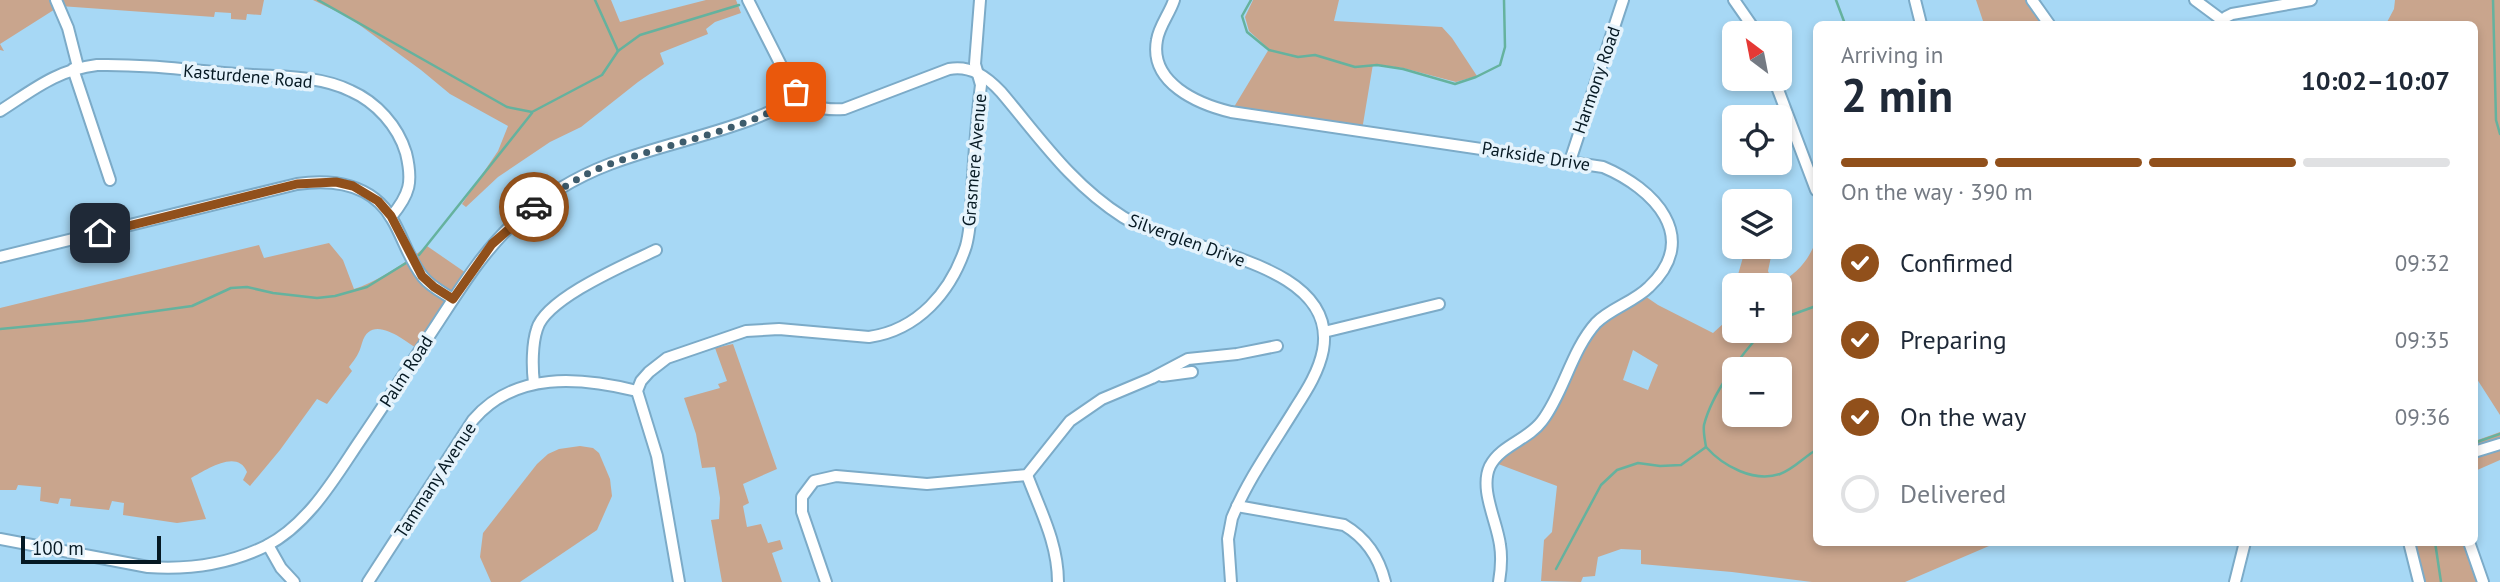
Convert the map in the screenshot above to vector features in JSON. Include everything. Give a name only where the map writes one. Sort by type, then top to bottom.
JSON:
[{"type":"street","points":[[56,0],[68,28],[75,68],[110,180]]},
{"type":"street","points":[[748,0],[799,97],[816,107],[844,109],[950,69],[961,68],[979,73]]},
{"type":"street","points":[[979,73],[975,64],[980,0]]},
{"type":"street","name":"Parkside Drive","points":[[1174,0],[1158,34],[1156,53],[1167,78],[1175,87],[1203,104],[1231,112],[1603,167],[1624,176],[1645,191],[1658,205],[1672,238],[1663,270],[1649,288],[1595,324],[1544,419],[1532,432],[1500,453],[1488,470],[1489,497],[1501,550],[1499,582]]},
{"type":"street","name":"Harmony Road","points":[[1570,161],[1623,0]]},
{"type":"street","points":[[1734,0],[1748,21]]},
{"type":"street","points":[[1915,0],[1920,21]]},
{"type":"street","points":[[2032,0],[2047,21]]},
{"type":"street","points":[[2194,0],[2220,21]]},
{"type":"street","points":[[2222,21],[2232,14],[2311,0]]},
{"type":"street","name":"Kasturdene Road","points":[[0,111],[54,76],[75,68],[112,64],[328,83],[364,97],[383,114],[396,131],[405,151],[410,174],[409,189],[404,201],[391,216]]},
{"type":"street","name":"Silverglen Drive","points":[[979,73],[1000,92],[1057,162],[1112,209],[1150,230],[1213,249],[1289,282],[1302,291],[1316,307],[1324,332]]},
{"type":"street","name":"Grasmere Avenue","points":[[637,391],[649,372],[667,358],[737,333],[761,328],[779,328],[869,337],[904,327],[928,311],[960,261],[966,244],[981,85],[979,73]]},
{"type":"street","points":[[1779,91],[1813,182]]},
{"type":"street","name":"Palm Road","points":[[0,540],[171,569],[226,561],[268,545],[301,520],[317,501],[345,464],[492,244],[519,219],[559,189],[611,163],[735,126],[799,97]]},
{"type":"street","points":[[0,257],[297,184],[336,182],[353,186],[378,201],[391,216],[422,276],[453,299]]},
{"type":"street","points":[[534,383],[536,331],[548,310],[577,290],[656,250]]},
{"type":"street","points":[[1231,582],[1229,528],[1237,506],[1309,386],[1322,354],[1324,332],[1439,304]]},
{"type":"street","points":[[826,582],[802,512],[802,497],[808,485],[820,477],[836,476],[913,484],[1027,475],[1045,450],[1078,414],[1102,399],[1188,359],[1237,354],[1277,346]]},
{"type":"street","points":[[1152,378],[1192,372]]},
{"type":"street","name":"Tammany Avenue","points":[[369,582],[473,420],[494,401],[508,392],[534,383],[580,381],[637,391]]},
{"type":"street","points":[[637,391],[657,456],[678,582]]},
{"type":"street","points":[[2478,451],[2500,444]]},
{"type":"street","points":[[1027,475],[1048,526],[1057,561],[1058,582]]},
{"type":"street","points":[[1237,506],[1344,525],[1359,535],[1372,550],[1385,582]]},
{"type":"street","points":[[268,545],[281,568],[293,582]]},
{"type":"street","points":[[2235,582],[2244,546]]},
{"type":"street","points":[[2410,546],[2419,582]]},
{"type":"street","points":[[2470,546],[2483,582]]},
{"type":"shaded area","points":[[0,0],[264,0],[261,15],[247,14],[246,20],[231,19],[231,13],[215,12],[214,17],[60,6],[0,44]]},
{"type":"shaded area","points":[[313,0],[611,0],[620,22],[706,0],[736,0],[741,13],[715,22],[706,29],[708,34],[660,53],[664,64],[581,127],[550,142],[498,177],[466,207],[462,204],[498,151],[508,126],[450,94],[350,18]]},
{"type":"shaded area","points":[[1253,0],[1339,0],[1334,21],[1442,27],[1477,76],[1456,82],[1403,68],[1373,64],[1362,130],[1231,112],[1269,49],[1249,31],[1245,17]]},
{"type":"shaded area","points":[[1976,0],[2031,0],[2046,21],[1983,21]]},
{"type":"shaded area","points":[[2395,0],[2500,0],[2500,415],[2478,381],[2478,21],[2388,21]]},
{"type":"shaded area","points":[[329,243],[343,260],[354,289],[392,270],[427,246],[469,275],[419,350],[380,329],[366,334],[349,367],[352,371],[327,404],[317,399],[250,486],[243,480],[247,472],[236,462],[220,463],[204,471],[191,478],[206,519],[177,523],[123,515],[124,503],[112,501],[109,510],[70,506],[71,499],[60,498],[58,504],[40,501],[41,487],[18,485],[16,490],[0,490],[0,308],[259,245],[264,258]]},
{"type":"shaded area","points":[[1813,247],[1813,546],[1989,546],[1905,582],[1812,582],[1641,564],[1641,550],[1621,549],[1598,557],[1595,576],[1583,577],[1581,582],[1541,581],[1544,540],[1552,532],[1557,486],[1493,462],[1532,432],[1591,330],[1642,294],[1713,333],[1722,325],[1722,343],[1792,343],[1792,274],[1801,266]],"holes":[[[1633,350],[1658,365],[1648,390],[1623,380]]]},
{"type":"shaded area","points":[[1743,259],[1770,259],[1769,273],[1738,273]]},
{"type":"shaded area","points":[[733,344],[777,469],[743,484],[749,503],[743,506],[747,527],[761,524],[768,543],[780,540],[783,549],[772,553],[782,582],[722,582],[711,520],[719,519],[720,498],[715,467],[702,468],[696,434],[684,398],[720,388],[718,384],[727,381],[715,348]]},
{"type":"shaded area","points":[[2500,432],[2500,460],[2478,470],[2478,440]]},
{"type":"shaded area","points":[[580,446],[593,448],[599,453],[610,479],[612,496],[597,530],[520,582],[491,582],[480,557],[483,533],[537,464],[548,454],[559,449]]},
{"type":"shaded area","points":[[2410,546],[2472,546],[2484,582],[2418,582]]},
{"type":"waterway","points":[[318,0],[507,107],[532,112],[602,75],[618,51],[640,35],[739,5]]},
{"type":"waterway","points":[[595,0],[618,51]]},
{"type":"waterway","points":[[1251,0],[1242,16],[1247,32],[1269,50],[1298,57],[1315,55],[1355,67],[1377,65],[1403,69],[1455,84],[1500,65],[1505,47],[1504,0]]},
{"type":"waterway","points":[[1836,0],[1844,21]]},
{"type":"waterway","points":[[2493,0],[2496,120],[2500,134]]},
{"type":"waterway","points":[[419,255],[532,113]]},
{"type":"waterway","points":[[0,329],[192,306],[231,288],[247,287],[317,298],[335,296],[367,287],[406,263]]},
{"type":"waterway","points":[[1792,315],[1813,307]]},
{"type":"waterway","points":[[1753,343],[1720,388],[1708,413],[1704,425],[1706,447],[1730,466],[1760,476],[1785,472],[1813,452]]},
{"type":"waterway","points":[[2478,442],[2500,434]]},
{"type":"waterway","points":[[1556,569],[1601,485],[1617,470],[1638,463],[1681,465],[1706,447]]},
{"type":"waterway","points":[[2436,546],[2441,582]]},
{"type":"way so far","points":[[534,207],[559,189],[611,163],[735,126],[791,102],[799,97],[796,92]]},
{"type":"route","points":[[100,233],[297,184],[336,182],[353,186],[378,201],[391,216],[422,276],[453,299],[492,244],[534,207]]}]
